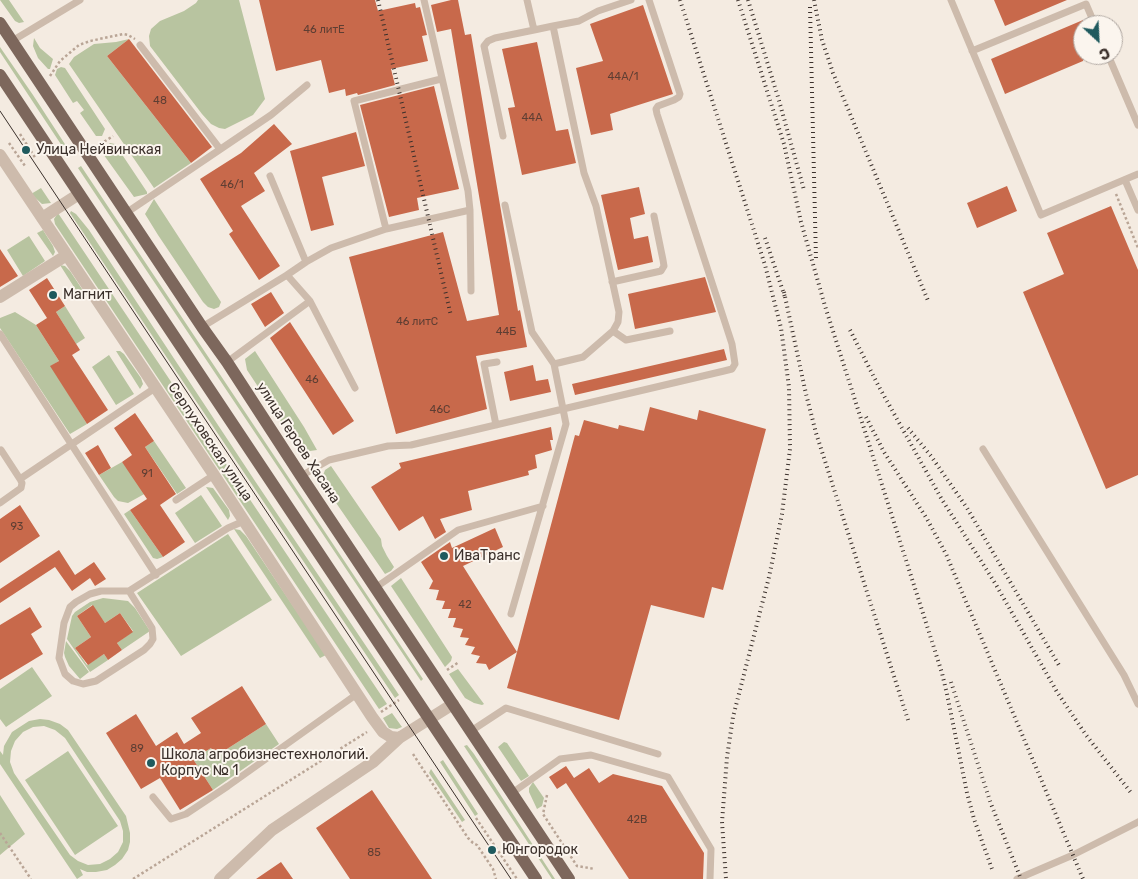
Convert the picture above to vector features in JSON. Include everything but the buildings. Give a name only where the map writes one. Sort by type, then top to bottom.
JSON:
[{"type":"main road","name":"улица Героев Хасана","points":[[0,23],[569,879]]},
{"type":"main road","points":[[0,75],[536,879]]},
{"type":"street","name":"Серпуховская улица","points":[[0,155],[383,732],[391,737],[399,738]]},
{"type":"street","points":[[42,218],[79,194]]},
{"type":"street","points":[[0,297],[67,255]]},
{"type":"street","points":[[221,879],[272,830],[372,762],[399,738],[453,704]]},
{"type":"lane","points":[[12,41],[80,0]]},
{"type":"lane","points":[[424,0],[468,191],[471,291]]},
{"type":"lane","points":[[527,0],[534,30]]},
{"type":"lane","points":[[503,136],[484,46],[495,38],[579,21],[598,10],[631,0]]},
{"type":"lane","points":[[301,476],[329,460],[388,446],[411,445],[732,369],[735,364],[732,344],[657,114],[656,109],[658,106],[674,100],[680,94],[650,0]]},
{"type":"lane","points":[[951,0],[1041,215],[1138,174]]},
{"type":"lane","points":[[972,50],[1086,4],[1091,15]]},
{"type":"lane","points":[[553,26],[584,173],[596,206],[619,312],[618,322],[613,331],[582,357],[554,364]]},
{"type":"lane","points":[[140,44],[220,150]]},
{"type":"lane","points":[[1112,65],[1138,125]]},
{"type":"lane","points":[[386,229],[354,101],[441,79]]},
{"type":"lane","points":[[126,213],[271,115],[307,85]]},
{"type":"lane","points":[[270,176],[306,262]]},
{"type":"lane","points":[[1125,180],[1138,210]]},
{"type":"lane","points":[[505,205],[532,332],[554,364],[566,424],[511,614]]},
{"type":"lane","points":[[202,327],[331,248],[386,229],[470,210]]},
{"type":"lane","points":[[612,282],[661,270],[664,266],[654,216]]},
{"type":"lane","points":[[287,275],[310,301],[355,388]]},
{"type":"lane","points":[[227,362],[310,301]]},
{"type":"lane","points":[[613,331],[626,340],[670,331]]},
{"type":"lane","points":[[0,334],[156,574]]},
{"type":"lane","points":[[496,425],[484,364],[497,362]]},
{"type":"lane","points":[[20,478],[155,388]]},
{"type":"lane","points":[[983,449],[1124,675],[1138,704]]},
{"type":"lane","points":[[0,504],[21,488],[22,483],[1,450]]},
{"type":"lane","points":[[176,500],[214,475]]},
{"type":"lane","points":[[375,588],[458,530],[543,506]]},
{"type":"lane","points":[[129,592],[152,628],[153,639],[150,644],[96,682],[83,684],[73,681],[65,674],[59,658],[61,638],[70,607],[82,598],[101,591],[129,592],[228,528],[244,521]]},
{"type":"lane","points":[[154,797],[171,819],[186,814],[357,694]]},
{"type":"lane","points":[[471,731],[506,708],[658,754]]},
{"type":"lane","points":[[512,793],[560,759],[591,755],[668,777],[711,849],[710,879]]},
{"type":"lane","points":[[1017,879],[1073,855],[1138,822]]},
{"type":"path","points":[[50,77],[60,61],[79,45],[123,34],[132,37],[140,44]]},
{"type":"path","points":[[20,134],[36,159]]},
{"type":"path","points":[[91,140],[96,147],[113,136]]},
{"type":"path","points":[[9,143],[24,166]]},
{"type":"path","points":[[1112,186],[1138,248]]},
{"type":"path","points":[[447,670],[459,662]]},
{"type":"path","points":[[133,879],[367,732]]},
{"type":"path","points":[[413,754],[468,838],[477,844],[493,869],[496,879]]},
{"type":"path","points":[[547,795],[543,814],[577,866],[595,868]]},
{"type":"path","points":[[476,818],[517,879]]},
{"type":"path","points":[[1,833],[31,879]]},
{"type":"green space","points":[[0,0],[9,0],[24,22],[19,23],[15,21]]},
{"type":"green space","points":[[198,0],[239,0],[265,99],[253,115],[225,129],[211,124],[150,46],[149,36],[151,29],[160,21],[184,11]]},
{"type":"green space","points":[[34,38],[40,48],[53,59],[50,69],[38,58],[33,46]]},
{"type":"green space","points":[[129,39],[107,56],[191,163],[154,188],[69,64],[74,57],[94,44]]},
{"type":"green space","points":[[0,47],[72,155],[70,156],[64,149],[0,52]]},
{"type":"green space","points":[[65,68],[105,129],[102,136],[96,136],[80,113],[84,110],[77,101],[73,103],[55,75],[57,69]]},
{"type":"green space","points":[[110,143],[115,144],[147,194],[134,197],[101,151]]},
{"type":"green space","points":[[81,166],[423,679],[421,681],[78,168]]},
{"type":"green space","points":[[41,188],[51,203],[42,204],[31,194]]},
{"type":"green space","points":[[154,199],[221,302],[219,307],[214,309],[208,307],[203,302],[145,214]]},
{"type":"green space","points":[[71,211],[76,214],[89,230],[399,695],[395,698],[70,213]]},
{"type":"green space","points":[[58,213],[387,704],[379,709],[55,224],[54,219]]},
{"type":"green space","points":[[43,230],[53,246],[55,252],[53,256],[37,233]]},
{"type":"green space","points":[[29,236],[45,261],[23,276],[7,250]]},
{"type":"green space","points":[[60,265],[65,266],[70,271],[84,292],[81,298]]},
{"type":"green space","points":[[65,306],[85,338],[76,344],[56,312]]},
{"type":"green space","points":[[15,312],[36,325],[59,361],[51,366],[87,424],[70,434],[0,328],[0,318]]},
{"type":"green space","points":[[116,351],[124,354],[141,378],[143,384],[140,389]]},
{"type":"green space","points":[[255,351],[317,450],[303,452],[247,370],[245,359]]},
{"type":"green space","points":[[109,355],[134,394],[116,405],[92,367]]},
{"type":"green space","points":[[154,441],[186,488],[177,494],[145,447]]},
{"type":"green space","points":[[122,462],[148,492],[128,503],[118,501],[99,475]]},
{"type":"green space","points":[[331,466],[381,539],[382,546],[394,567],[391,571],[385,574],[321,481],[325,470]]},
{"type":"green space","points":[[206,487],[213,488],[229,510],[230,516],[228,520]]},
{"type":"green space","points":[[201,495],[222,526],[195,543],[175,513]]},
{"type":"green space","points":[[130,510],[163,557],[153,558],[124,514]]},
{"type":"green space","points":[[234,529],[240,530],[246,536],[326,655],[320,658]]},
{"type":"green space","points":[[228,534],[272,600],[181,656],[137,593]]},
{"type":"green space","points":[[401,578],[452,657],[445,667],[391,586]]},
{"type":"green space","points":[[103,598],[128,601],[135,608],[150,631],[122,650],[117,643],[133,631],[120,613],[105,623],[92,605],[77,616],[91,637],[75,648],[87,665],[104,654],[108,660],[90,672],[67,639],[72,616],[75,612],[90,602]]},
{"type":"green space","points":[[66,641],[89,672],[80,679],[69,666],[65,657]]},
{"type":"green space","points":[[32,667],[52,696],[6,727],[0,719],[0,689]]},
{"type":"green space","points":[[458,669],[484,704],[474,703],[465,698],[449,674]]},
{"type":"green space","points":[[392,713],[402,727],[397,729],[389,728],[383,718]]},
{"type":"green space","points":[[49,720],[60,724],[68,730],[126,816],[130,833],[128,850],[122,859],[107,870],[87,872],[80,869],[83,875],[77,879],[0,764],[0,751],[3,755],[4,746],[12,732],[29,721]],"holes":[[[44,726],[55,730],[65,738],[120,821],[123,831],[123,842],[118,852],[100,864],[88,865],[70,855],[14,773],[10,762],[11,751],[15,741],[23,732],[33,727]]]},
{"type":"green space","points":[[266,724],[279,744],[213,790],[193,759],[211,748],[216,756]]},
{"type":"green space","points":[[504,742],[507,743],[529,776],[521,781],[498,747]]},
{"type":"green space","points":[[467,745],[555,879],[552,879],[464,746]]},
{"type":"green space","points":[[68,751],[118,826],[75,855],[25,780]]},
{"type":"green space","points":[[443,760],[478,814],[475,816],[440,762]]},
{"type":"green space","points":[[431,769],[465,820],[462,822],[429,773]]},
{"type":"green space","points":[[533,782],[544,798],[542,806],[537,809],[529,792]]},
{"type":"green space","points":[[0,795],[25,834],[0,855]]},
{"type":"tram line","points":[[0,111],[511,879]]},
{"type":"railway","points":[[378,0],[451,316]]},
{"type":"railway","points":[[680,0],[765,265],[781,328],[789,387],[790,449],[782,514],[769,577],[733,717],[727,757],[722,822],[726,879]]},
{"type":"railway","points":[[738,0],[784,144],[801,222],[825,306],[942,673],[967,793],[992,869]]},
{"type":"railway","points":[[748,0],[804,190]]},
{"type":"railway","points":[[814,0],[822,40],[833,73],[929,303]]},
{"type":"railway","points":[[810,7],[816,260]]},
{"type":"railway","points":[[765,238],[785,297]]},
{"type":"railway","points":[[784,292],[816,433],[909,723]]},
{"type":"railway","points":[[850,330],[878,385],[941,498],[995,583],[1057,692],[1086,735],[1132,794]]},
{"type":"railway","points":[[866,417],[884,452],[927,519],[946,554],[1083,879]]},
{"type":"railway","points":[[908,428],[931,456],[967,508],[1060,667]]},
{"type":"railway","points":[[951,682],[991,804],[1021,879]]},
{"type":"place","name":"Улица Нейвинская","points":[[26,150]]},
{"type":"place","name":"Магнит","points":[[53,295]]},
{"type":"place","name":"ИваТранс","points":[[444,556]]},
{"type":"place","name":"Школа агробизнестехнологий. Корпус № 1","points":[[151,763]]},
{"type":"place","name":"Юнгородок","points":[[492,850]]}]
